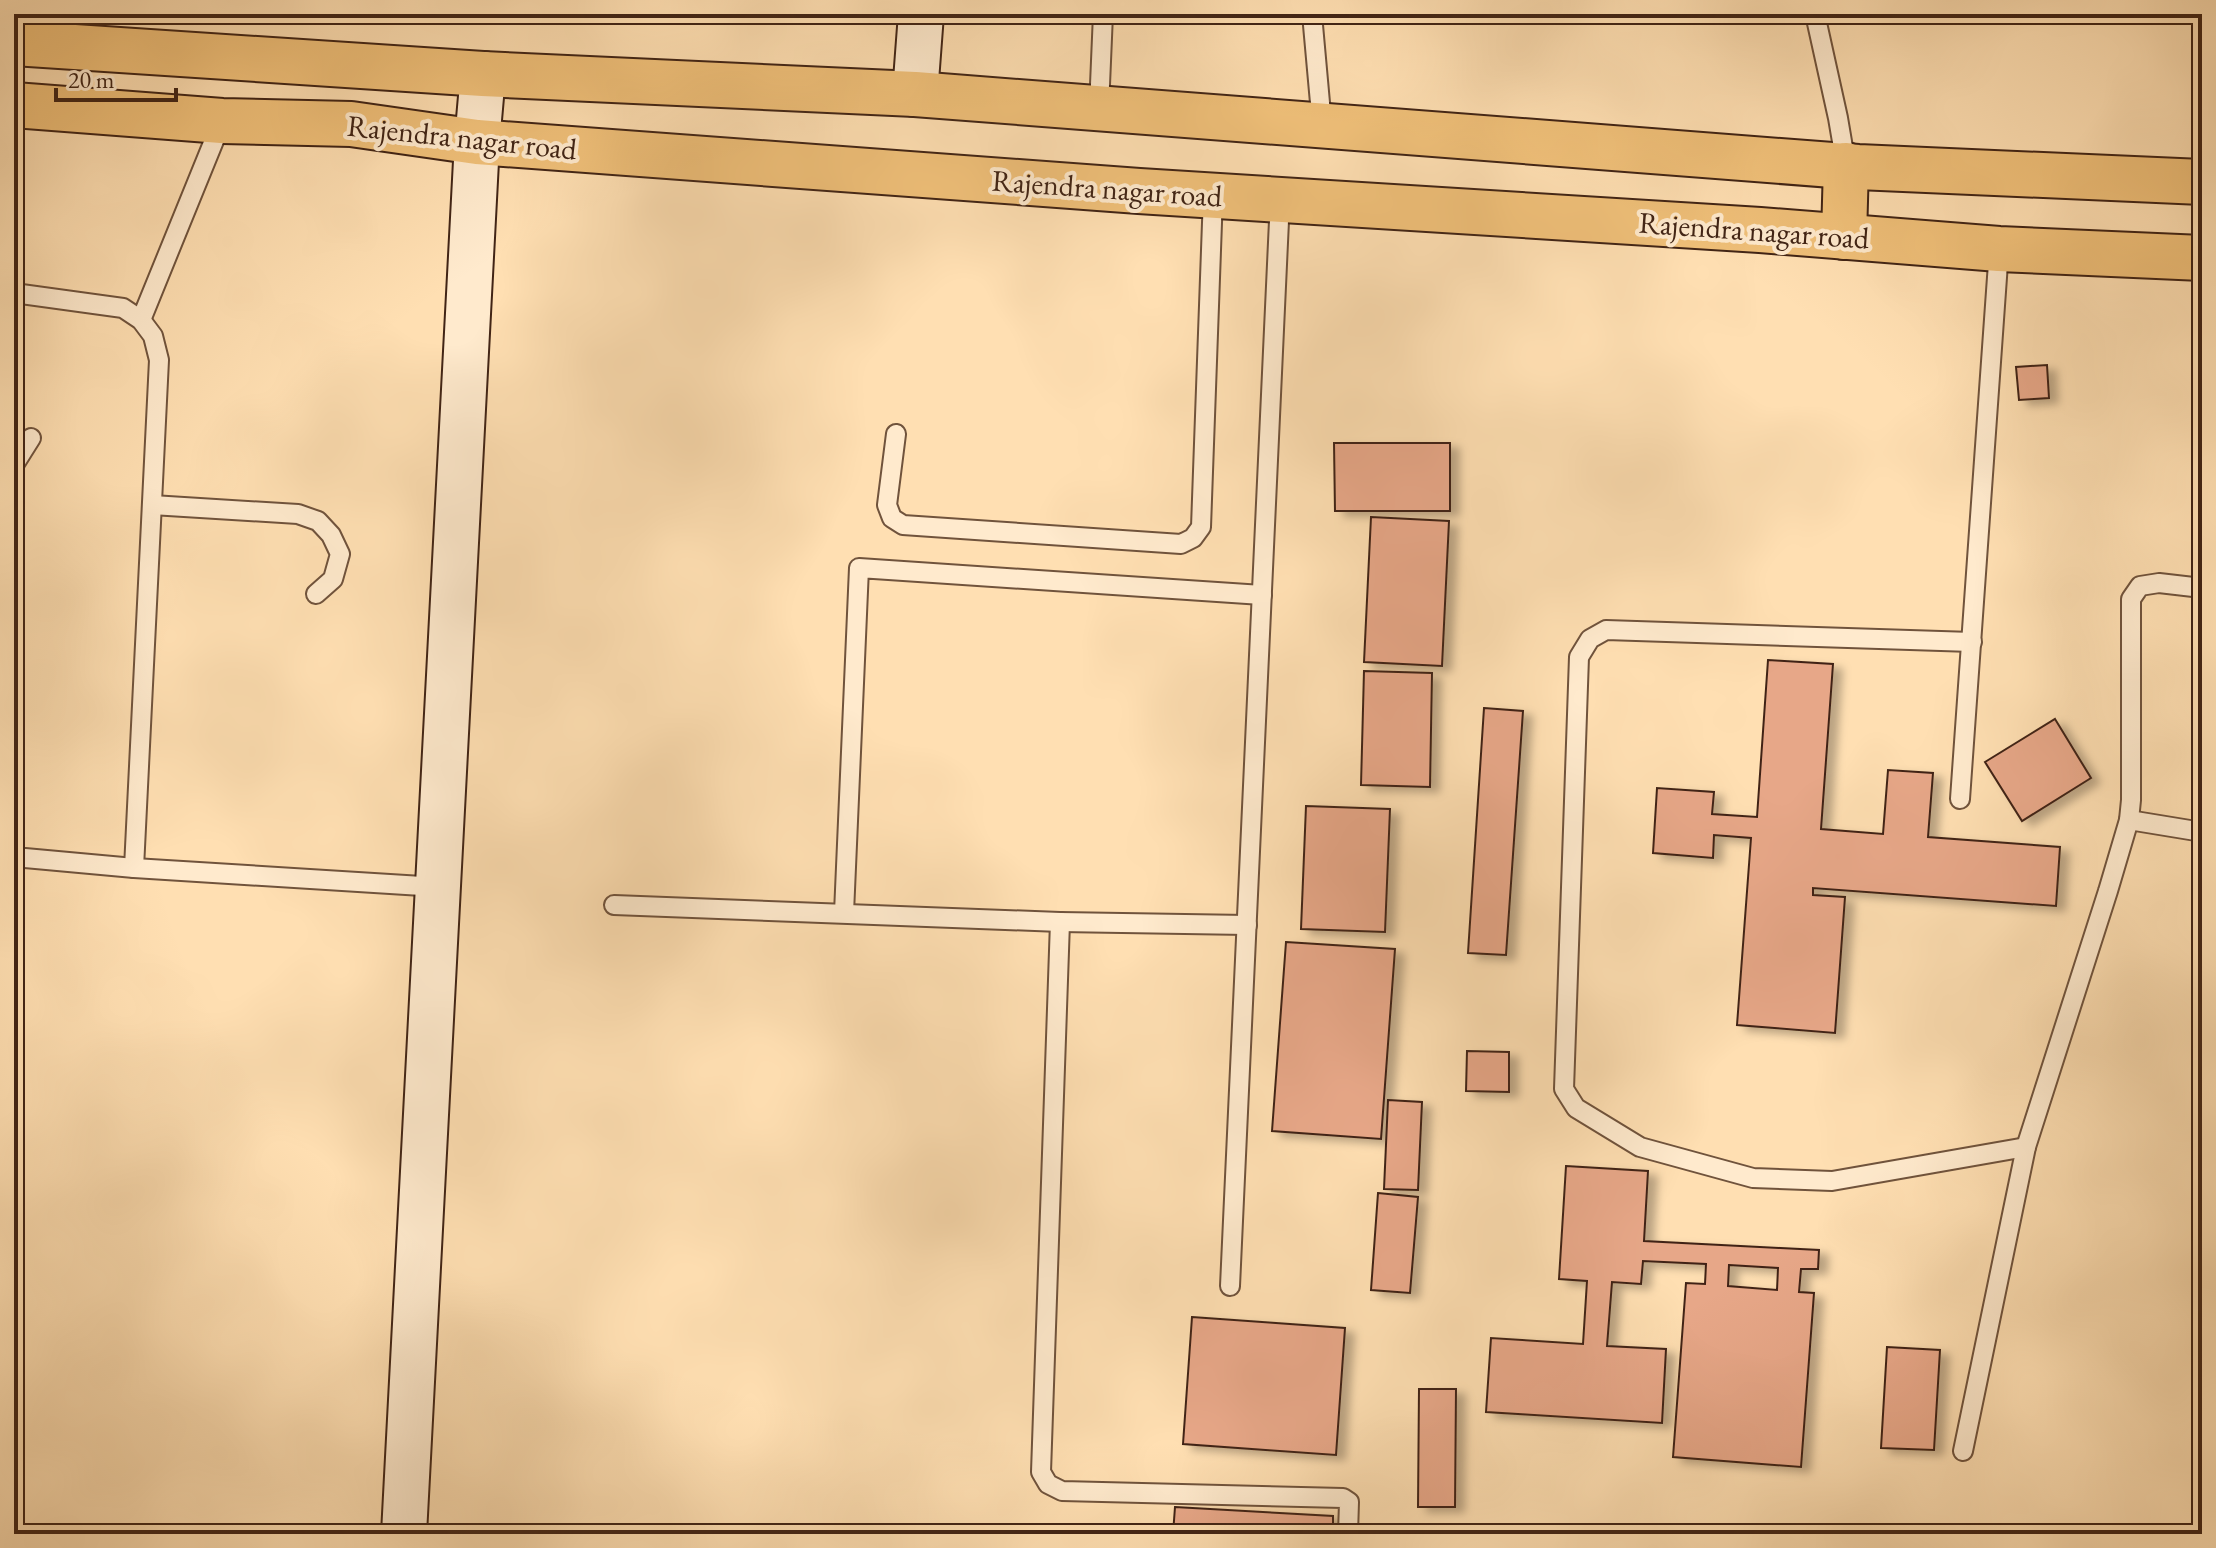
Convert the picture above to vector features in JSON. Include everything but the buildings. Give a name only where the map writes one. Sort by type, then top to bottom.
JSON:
[{"type":"main road","name":"Rajendra nagar road","points":[[14,43],[483,74],[915,94],[1846,165],[2202,182]]},
{"type":"main road","name":"Rajendra nagar road","points":[[14,105],[222,121],[351,124],[477,142],[1213,195],[1999,249],[2202,258]]},
{"type":"main road","points":[[1844,237],[1846,165]]},
{"type":"street","points":[[915,94],[921,14]]},
{"type":"street","points":[[404,1534],[483,74]]},
{"type":"lane","points":[[1099,108],[1103,14]]},
{"type":"lane","points":[[1312,14],[1322,125]]},
{"type":"lane","points":[[1815,14],[1846,165]]},
{"type":"lane","points":[[141,320],[222,121]]},
{"type":"lane","points":[[896,434],[887,505],[892,518],[903,525],[1181,544],[1193,538],[1201,527],[1213,195]]},
{"type":"lane","points":[[1230,1286],[1280,199]]},
{"type":"lane","points":[[1960,799],[1999,249]]},
{"type":"lane","points":[[14,293],[123,308],[141,320],[153,336],[159,360],[134,868]]},
{"type":"lane","points":[[14,465],[31,438]]},
{"type":"lane","points":[[152,505],[298,514],[318,521],[331,535],[340,554],[333,579],[316,594]]},
{"type":"lane","points":[[844,913],[859,568],[1262,595]]},
{"type":"lane","points":[[1963,1451],[2026,1147],[2129,820],[2131,599],[2140,586],[2159,583],[2202,588]]},
{"type":"lane","points":[[1972,642],[1606,630],[1590,639],[1579,657],[1564,1089],[1576,1108],[1640,1147],[1753,1178],[1832,1181],[2026,1147]]},
{"type":"lane","points":[[2129,820],[2202,832]]},
{"type":"lane","points":[[14,857],[134,868],[438,887]]},
{"type":"lane","points":[[614,905],[1060,922],[1247,925]]},
{"type":"lane","points":[[1060,922],[1041,1472],[1048,1484],[1062,1491],[1343,1498],[1349,1502],[1348,1534]]}]
